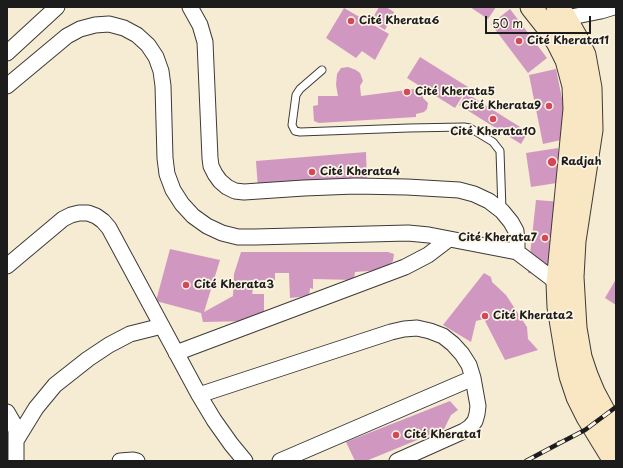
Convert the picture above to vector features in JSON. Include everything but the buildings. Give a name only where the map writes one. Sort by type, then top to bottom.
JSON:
[{"type":"main road","points":[[531,7],[550,31],[566,60],[573,86],[574,109],[557,283],[558,308],[562,336],[570,376],[578,397],[587,417],[614,461]]},
{"type":"main road","points":[[561,12],[576,36],[585,56],[591,88],[592,130],[575,241],[573,277],[576,328],[581,357],[587,375],[594,392],[616,433]]},
{"type":"street","points":[[7,53],[57,7]]},
{"type":"street","points":[[190,7],[200,25],[205,42],[210,158],[215,174],[227,187],[235,191],[244,192],[356,186],[458,190],[474,194],[489,201],[502,211],[511,222],[516,232],[518,243],[517,252]]},
{"type":"street","points":[[550,31],[561,12],[601,11],[614,7]]},
{"type":"street","points":[[7,86],[67,36],[80,29],[94,25],[109,24],[124,28],[137,35],[148,45],[156,57],[161,71],[163,86],[165,158],[167,174],[173,190],[182,204],[193,216],[207,226],[222,233],[238,237],[408,233],[429,235],[517,252],[563,287],[574,307]]},
{"type":"street","points":[[7,266],[63,219],[71,215],[88,213],[103,221],[109,228],[199,395],[226,438],[245,461]]},
{"type":"street","points":[[176,353],[405,267],[428,255],[449,239]]},
{"type":"street","points":[[16,439],[36,408],[55,385],[88,359],[109,345],[130,334],[162,326]]},
{"type":"street","points":[[199,395],[404,328],[418,328],[430,331],[443,336],[453,344],[469,365],[478,406],[477,414],[475,421],[464,431],[398,461]]},
{"type":"street","points":[[280,461],[473,378]]},
{"type":"street","points":[[7,412],[14,424],[16,432],[16,461]]},
{"type":"street","points":[[120,461],[137,461]]},
{"type":"lane","points":[[322,70],[300,89],[296,95],[292,125],[295,131],[470,128],[493,142],[500,150],[502,211]]},
{"type":"railway","points":[[559,443],[558,444],[585,430],[616,407]]},
{"type":"railway","points":[[526,461],[558,444]]},
{"type":"place","name":"Cité Kherata6","points":[[351,21]]},
{"type":"place","name":"Cité Kherata11","points":[[519,41]]},
{"type":"place","name":"Cité Kherata5","points":[[407,92]]},
{"type":"place","name":"Cité Kherata9","points":[[549,106]]},
{"type":"place","name":"Cité Kherata10","points":[[493,119]]},
{"type":"place","name":"Radjah","points":[[552,162]]},
{"type":"place","name":"Cité Kherata4","points":[[312,172]]},
{"type":"place","name":"Cité Kherata7","points":[[545,238]]},
{"type":"place","name":"Cité Kherata3","points":[[186,285]]},
{"type":"place","name":"Cité Kherata2","points":[[485,316]]},
{"type":"place","name":"Cité Kherata1","points":[[396,435]]}]
